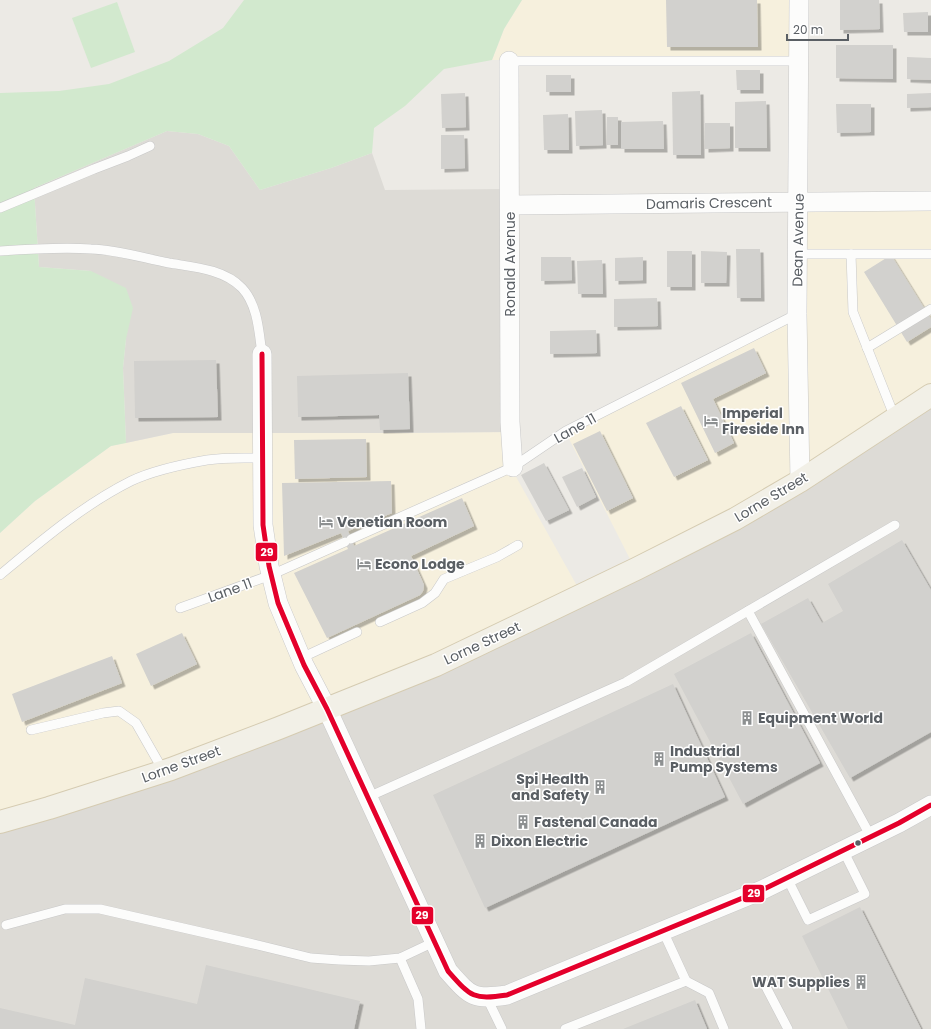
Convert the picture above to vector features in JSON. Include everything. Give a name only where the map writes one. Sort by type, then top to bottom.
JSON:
[{"type":"main road","name":"Lorne Street","points":[[0,822],[164,772],[436,665],[551,611],[735,519],[800,480],[931,395]]},
{"type":"street","name":"Dean Avenue","points":[[799,0],[799,202],[797,314],[800,480]]},
{"type":"street","name":"Ronald Avenue","points":[[509,61],[510,422],[513,467]]},
{"type":"street","name":"Damaris Crescent","points":[[510,205],[931,201]]},
{"type":"street","points":[[262,354],[263,525],[268,566],[278,603],[301,658],[327,709],[448,971],[461,986],[474,996],[487,998],[507,995],[663,931],[762,890],[928,809]]},
{"type":"lane","points":[[509,61],[799,61]]},
{"type":"lane","points":[[0,208],[150,146]]},
{"type":"lane","points":[[0,251],[91,249],[121,252],[166,263],[207,270],[233,280],[243,289],[254,305],[262,354]]},
{"type":"lane","points":[[798,254],[931,254]]},
{"type":"lane","points":[[851,254],[853,312],[895,418]]},
{"type":"lane","points":[[867,348],[931,309]]},
{"type":"lane","name":"Lane 11","points":[[180,608],[271,575],[513,467],[566,431],[797,314]]},
{"type":"lane","points":[[0,575],[36,545],[92,503],[132,480],[174,467],[209,460],[262,458]]},
{"type":"lane","points":[[368,797],[626,682],[895,525]]},
{"type":"lane","points":[[380,622],[422,603],[435,593],[444,579],[497,557],[518,545]]},
{"type":"lane","points":[[748,611],[871,837]]},
{"type":"lane","points":[[301,658],[357,632]]},
{"type":"lane","points":[[31,730],[103,713],[119,711],[136,723],[164,772]]},
{"type":"lane","points":[[787,878],[808,920],[865,894],[843,850]]},
{"type":"lane","points":[[6,925],[65,909],[100,909],[311,958],[369,961],[400,958],[434,942]]},
{"type":"lane","points":[[663,931],[686,981],[709,993],[724,1029]]},
{"type":"lane","points":[[400,958],[418,999],[421,1029]]},
{"type":"lane","points":[[565,1029],[686,981]]},
{"type":"lane","points":[[765,985],[788,1029]]},
{"type":"lane","points":[[487,998],[502,1029]]},
{"type":"shaded area","points":[[522,0],[797,0],[797,60],[492,60],[504,29]]},
{"type":"shaded area","points":[[167,131],[198,134],[229,146],[260,190],[331,168],[372,153],[385,190],[508,189],[508,432],[173,433],[126,443],[123,368],[126,339],[91,271],[39,267],[34,188]]},
{"type":"shaded area","points":[[796,199],[931,199],[931,392],[634,567],[564,429],[795,313]]},
{"type":"shaded area","points":[[931,392],[931,1029],[0,1029],[0,820],[277,727],[734,517]]},
{"type":"shaded area","points":[[508,432],[510,466],[581,593],[435,663],[0,820],[0,533],[35,501],[111,446],[173,433]]},
{"type":"green space","points":[[244,0],[522,0],[504,29],[492,60],[444,69],[405,106],[374,128],[372,153],[331,168],[260,190],[229,146],[198,134],[167,131],[34,188],[39,267],[91,271],[126,288],[133,308],[126,339],[123,368],[126,443],[111,446],[35,501],[0,533],[0,93],[59,91],[109,84],[169,61],[223,28]]},
{"type":"green space","points":[[117,2],[135,52],[91,68],[72,18]]},
{"type":"building","points":[[666,0],[757,0],[758,47],[667,47]]},
{"type":"building","points":[[840,0],[879,0],[880,29],[840,30]]},
{"type":"building","points":[[928,12],[928,32],[904,32],[903,13]]},
{"type":"building","points":[[836,45],[893,45],[893,79],[836,78]]},
{"type":"building","points":[[907,57],[931,58],[931,80],[907,79]]},
{"type":"building","points":[[736,70],[760,70],[760,90],[737,90]]},
{"type":"building","points":[[546,75],[571,75],[571,92],[546,92]]},
{"type":"building","points":[[700,91],[701,155],[673,155],[672,92]]},
{"type":"building","points":[[465,93],[466,127],[442,128],[441,94]]},
{"type":"building","points":[[931,93],[931,107],[907,108],[907,94]]},
{"type":"building","points":[[766,101],[767,148],[735,148],[735,102]]},
{"type":"building","points":[[836,104],[871,104],[871,132],[837,133]]},
{"type":"building","points":[[602,110],[603,145],[576,146],[575,111]]},
{"type":"building","points":[[568,114],[569,150],[544,150],[543,115]]},
{"type":"building","points":[[607,117],[618,117],[618,145],[607,145]]},
{"type":"building","points":[[663,121],[664,149],[621,149],[621,122]]},
{"type":"building","points":[[705,123],[730,123],[730,148],[705,149]]},
{"type":"building","points":[[441,135],[464,135],[465,168],[441,169]]},
{"type":"building","points":[[736,249],[760,249],[761,298],[737,298]]},
{"type":"building","points":[[667,251],[692,251],[692,287],[667,287]]},
{"type":"building","points":[[701,251],[727,252],[726,283],[701,283]]},
{"type":"building","points":[[891,255],[931,319],[931,327],[907,342],[864,272]]},
{"type":"building","points":[[541,257],[571,257],[572,280],[541,281]]},
{"type":"building","points":[[643,257],[643,280],[615,281],[615,258]]},
{"type":"building","points":[[602,260],[603,294],[578,294],[577,261]]},
{"type":"building","points":[[657,298],[658,326],[614,327],[614,299]]},
{"type":"building","points":[[596,330],[597,353],[550,354],[550,331]]},
{"type":"building","name":"Imperial Fireside Inn","points":[[754,348],[766,373],[713,399],[734,443],[715,453],[681,383]]},
{"type":"building","points":[[216,360],[218,417],[135,418],[134,361]]},
{"type":"building","points":[[408,373],[410,429],[380,430],[379,415],[298,417],[297,376]]},
{"type":"building","points":[[681,406],[708,460],[674,477],[646,423]]},
{"type":"building","points":[[600,431],[633,498],[607,511],[573,444]]},
{"type":"building","points":[[366,439],[367,477],[295,479],[294,440]]},
{"type":"building","points":[[544,463],[569,510],[546,521],[521,475]]},
{"type":"building","points":[[582,468],[596,497],[577,507],[562,477]]},
{"type":"building","name":"Econo Lodge","points":[[391,481],[392,513],[348,531],[354,546],[462,498],[474,526],[411,556],[424,585],[423,591],[420,595],[327,638],[294,573],[348,549],[341,533],[284,556],[282,483]]},
{"type":"building","points":[[902,540],[931,590],[931,732],[850,778],[761,624],[808,598],[822,623],[843,611],[828,584]]},
{"type":"building","points":[[182,633],[197,664],[151,686],[136,654]]},
{"type":"building","name":"Equipment World","points":[[751,633],[820,763],[743,804],[674,674]]},
{"type":"building","points":[[112,656],[122,683],[22,722],[12,694]]},
{"type":"building","points":[[673,684],[725,797],[485,908],[433,795]]},
{"type":"building","name":"WAT Supplies","points":[[860,907],[921,1029],[848,1029],[802,936]]},
{"type":"building","points":[[206,965],[360,1001],[354,1029],[0,1029],[0,1008],[75,1025],[85,978],[197,1004]]},
{"type":"building","points":[[695,1000],[707,1029],[623,1029]]},
{"type":"transit line","name":"29","points":[[262,354],[263,525],[269,566],[278,603],[304,665],[327,709],[448,971],[473,995],[487,997],[507,995],[762,890],[899,823],[931,805]]},
{"type":"place","name":"Imperial Fireside Inn","points":[[711,421]]},
{"type":"place","name":"Venetian Room","points":[[326,522]]},
{"type":"place","name":"Econo Lodge","points":[[364,564]]},
{"type":"place","name":"Equipment World","points":[[747,718]]},
{"type":"place","name":"Industrial Pump Systems","points":[[659,759]]},
{"type":"place","name":"Spi Health and Safety","points":[[600,787]]},
{"type":"place","name":"Fastenal Canada","points":[[523,822]]},
{"type":"place","name":"Dixon Electric","points":[[480,841]]},
{"type":"place","name":"WAT Supplies","points":[[861,982]]}]
